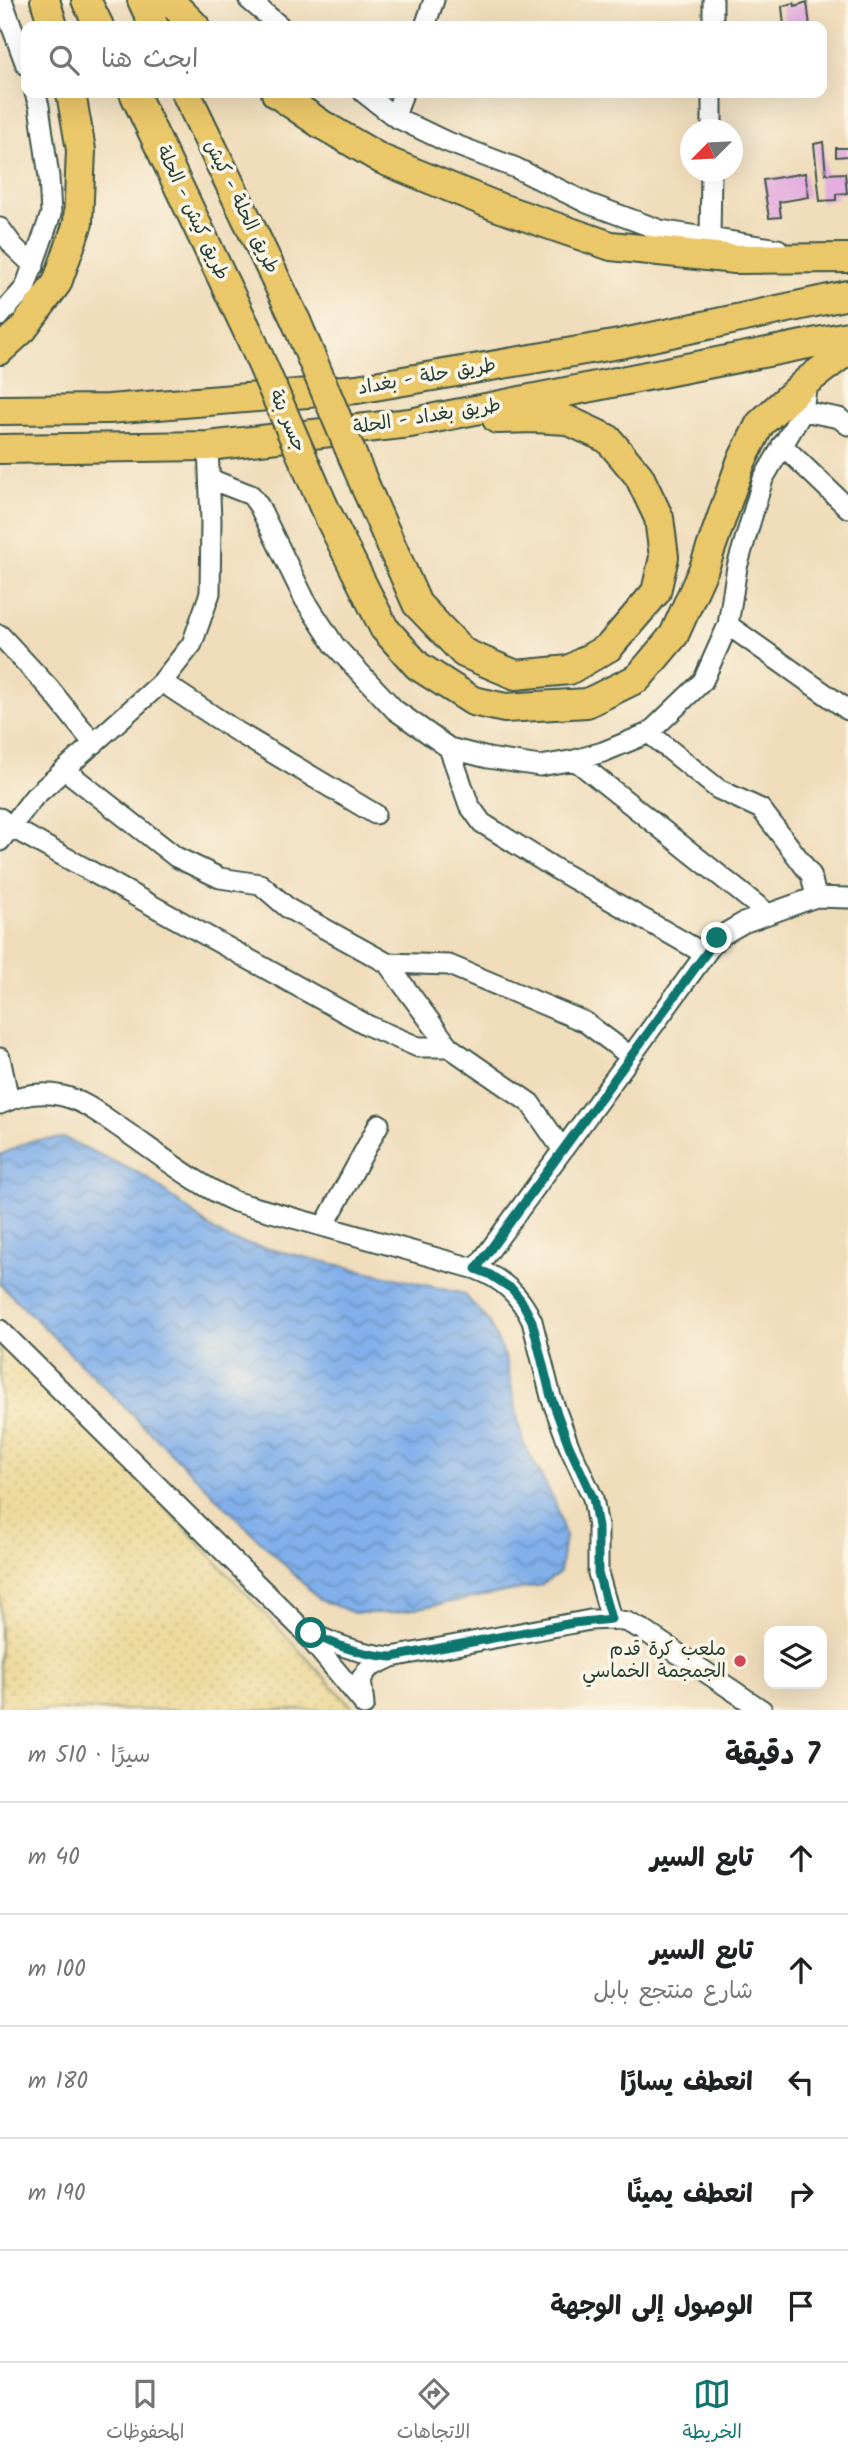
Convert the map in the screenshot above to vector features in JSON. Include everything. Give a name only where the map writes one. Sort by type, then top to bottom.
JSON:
[{"type":"highway","points":[[45,0],[51,21]]},
{"type":"highway","points":[[86,0],[96,21]]},
{"type":"highway","points":[[142,0],[152,21]]},
{"type":"highway","points":[[169,0],[190,21]]},
{"type":"highway","points":[[0,350],[23,329],[57,283],[78,223],[81,150],[72,98]]},
{"type":"highway","name":"طريق كيش - الحلة","points":[[136,98],[249,334]]},
{"type":"highway","name":"طريق الحلة - كيش","points":[[188,98],[296,321],[417,604],[464,653],[516,675],[569,670],[609,647],[656,592],[664,558],[659,518],[639,477],[608,439],[567,420],[534,418],[410,423]]},
{"type":"highway","points":[[283,98],[381,159],[498,207],[611,246],[735,259],[842,258]]},
{"type":"highway","name":"طريق حلة - بغداد","points":[[0,410],[109,408],[357,389],[619,344],[848,295]]},
{"type":"highway","name":"جسر بتة","points":[[249,334],[324,507],[384,628],[418,666],[473,701],[505,708],[587,703],[638,678],[674,635],[704,568],[741,462],[760,424],[807,381],[848,350]]},
{"type":"highway","name":"طريق بغداد - الحلة","points":[[0,449],[208,446],[410,423],[848,336]]},
{"type":"street","points":[[2,0],[21,51]]},
{"type":"street","points":[[249,0],[274,21]]},
{"type":"street","points":[[427,21],[434,0]]},
{"type":"street","points":[[713,0],[713,21]]},
{"type":"street","points":[[0,316],[25,288],[51,214],[37,98]]},
{"type":"street","points":[[370,98],[395,117],[446,141],[516,167],[587,203],[660,230],[842,258]]},
{"type":"street","points":[[395,117],[401,98]]},
{"type":"street","points":[[712,98],[712,119]]},
{"type":"street","points":[[710,238],[711,182]]},
{"type":"street","points":[[0,228],[14,247],[34,266]]},
{"type":"street","points":[[210,479],[251,495],[260,506],[305,600],[335,646],[395,710],[449,747],[488,758],[540,766],[603,752],[649,733],[703,681],[729,625],[737,567],[763,479],[803,411],[807,381]]},
{"type":"street","points":[[803,411],[839,418],[848,425]]},
{"type":"street","points":[[782,445],[848,508]]},
{"type":"street","points":[[208,446],[210,593],[192,644],[162,682],[34,797],[4,829],[369,1026],[418,1047],[449,1047]]},
{"type":"street","points":[[729,625],[848,710]]},
{"type":"street","points":[[0,635],[49,688],[94,744]]},
{"type":"street","points":[[162,682],[236,731],[375,814]]},
{"type":"street","points":[[649,733],[718,789],[761,809],[811,874],[816,897]]},
{"type":"street","points":[[449,747],[469,805],[482,823],[556,869],[705,954]]},
{"type":"street","points":[[575,760],[768,914]]},
{"type":"street","points":[[65,770],[176,857],[220,878],[260,884],[289,909],[387,963],[449,1047],[530,1103],[562,1149]]},
{"type":"street","points":[[476,1269],[717,938],[743,923],[816,897],[848,898]]},
{"type":"street","points":[[387,963],[449,965],[585,1022],[630,1056]]},
{"type":"street","points":[[0,1058],[4,1102],[35,1094],[75,1100],[223,1197],[476,1269],[512,1289],[532,1321],[551,1397],[569,1446],[593,1498],[598,1527],[598,1573],[611,1619]]},
{"type":"street","points":[[324,1226],[379,1124]]},
{"type":"street","points":[[0,1330],[300,1627],[366,1707]]},
{"type":"street","points":[[300,1627],[341,1646],[375,1656],[392,1657],[573,1623],[611,1619],[627,1622],[643,1630],[762,1710]]},
{"type":"street","points":[[366,1707],[361,1679],[369,1668],[392,1657]]},
{"type":"sand","points":[[0,1331],[355,1710],[0,1710]]},
{"type":"water","points":[[64,1138],[145,1176],[215,1231],[231,1240],[464,1294],[489,1322],[505,1357],[523,1442],[555,1502],[565,1536],[560,1572],[542,1585],[392,1613],[354,1613],[320,1600],[0,1284],[0,1155],[30,1141]]},
{"type":"building","points":[[807,2],[809,21],[784,21],[782,6],[794,3],[795,6]]},
{"type":"building","points":[[823,142],[826,174],[845,173],[847,193],[836,194],[836,200],[820,201],[814,144]]},
{"type":"building","points":[[836,148],[848,148],[848,156],[836,157]]},
{"type":"building","points":[[805,173],[809,197],[779,202],[781,217],[769,218],[763,180]]},
{"type":"place","name":"ملعب كرة قدم الجمجمة الخماسي","points":[[740,1661]]},
{"type":"route","points":[[311,1633],[341,1646],[375,1656],[392,1657],[590,1620],[611,1619],[598,1573],[598,1527],[593,1498],[569,1446],[551,1397],[532,1321],[512,1289],[501,1280],[476,1269],[717,938]]}]
